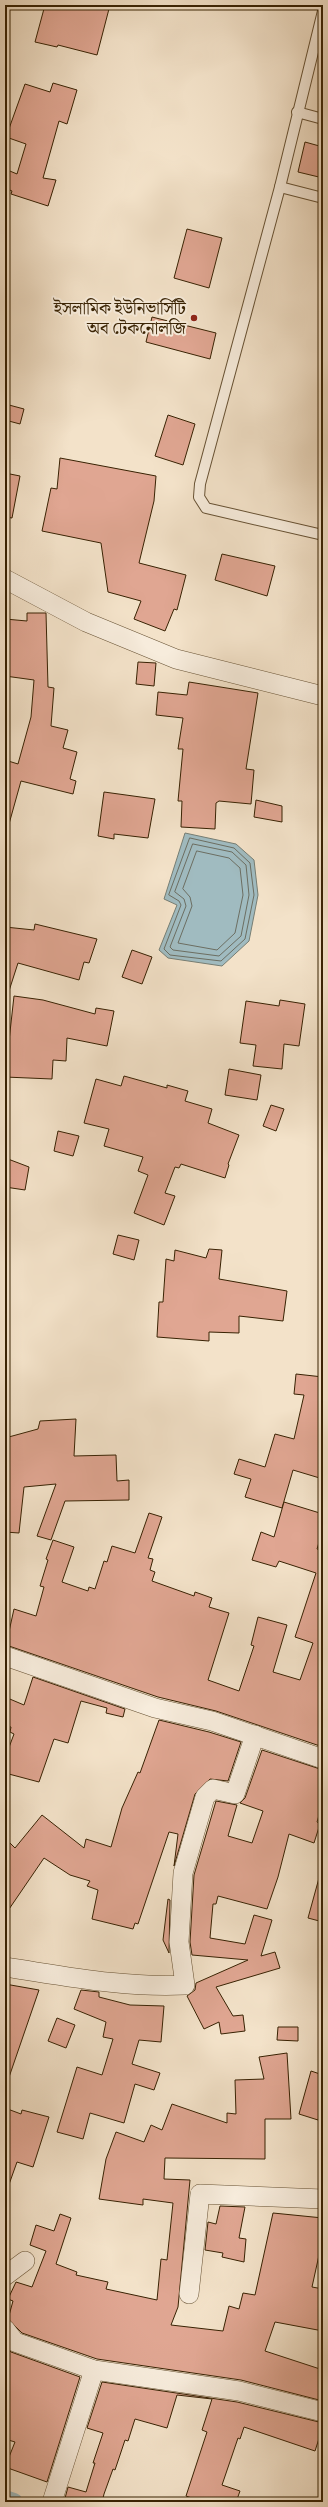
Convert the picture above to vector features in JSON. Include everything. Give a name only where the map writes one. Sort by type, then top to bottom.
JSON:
[{"type":"street","points":[[5,579],[86,622],[176,659],[323,696]]},
{"type":"street","points":[[5,1656],[155,1708],[212,1721],[323,1758]]},
{"type":"street","points":[[5,1967],[94,1981],[153,1986],[185,1985],[179,1942],[183,1873],[205,1797],[213,1789],[235,1794],[255,1735]]},
{"type":"street","points":[[189,2294],[200,2194],[323,2199]]},
{"type":"street","points":[[5,2276],[25,2261]]},
{"type":"street","points":[[5,2329],[15,2342],[94,2370],[239,2391],[323,2412]]},
{"type":"street","points":[[52,2502],[94,2370]]},
{"type":"lane","points":[[323,11],[319,45],[297,112],[280,187],[200,484],[199,497],[206,508],[323,535]]},
{"type":"lane","points":[[297,112],[323,119]]},
{"type":"lane","points":[[280,187],[323,198]]},
{"type":"water","points":[[185,833],[236,844],[254,860],[258,895],[249,941],[222,966],[168,958],[159,950],[177,905],[164,899]]},
{"type":"building","points":[[45,5],[110,5],[97,55],[58,45],[57,47],[35,42]]},
{"type":"building","points":[[53,83],[77,90],[67,124],[59,121],[43,178],[56,180],[48,206],[11,194],[12,191],[5,188],[5,169],[17,174],[26,144],[6,137],[25,84],[50,92]]},
{"type":"building","points":[[305,142],[323,147],[323,178],[298,172]]},
{"type":"building","points":[[187,229],[222,238],[209,288],[174,278]]},
{"type":"building","points":[[152,317],[216,333],[210,359],[146,342]]},
{"type":"building","points":[[9,405],[24,409],[20,424],[5,420]]},
{"type":"building","points":[[168,415],[195,424],[183,465],[155,456]]},
{"type":"building","points":[[60,458],[156,476],[154,501],[139,563],[186,575],[177,610],[174,609],[165,631],[134,619],[141,601],[108,592],[101,543],[42,531],[51,488],[57,489]]},
{"type":"building","points":[[5,473],[20,476],[12,518],[5,517]]},
{"type":"building","points":[[222,554],[275,566],[267,596],[215,580]]},
{"type":"building","points":[[27,613],[46,613],[48,687],[54,688],[51,726],[68,730],[63,748],[77,752],[70,779],[76,781],[73,794],[21,781],[9,824],[5,824],[5,760],[18,764],[31,717],[34,680],[5,676],[5,619],[27,621]]},
{"type":"building","points":[[138,662],[156,663],[154,686],[136,684]]},
{"type":"building","points":[[189,682],[258,693],[246,769],[254,770],[251,804],[219,801],[216,803],[215,829],[181,827],[182,801],[178,801],[183,749],[178,749],[183,718],[156,715],[158,692],[187,695]]},
{"type":"building","points":[[104,792],[155,799],[148,838],[114,834],[114,839],[98,836]]},
{"type":"building","points":[[256,800],[282,806],[282,822],[254,817]]},
{"type":"building","points":[[35,924],[97,939],[89,963],[84,962],[79,980],[18,963],[8,994],[5,994],[5,927],[34,930]]},
{"type":"building","points":[[132,950],[152,957],[142,984],[122,977]]},
{"type":"building","points":[[14,996],[43,1000],[95,1014],[96,1008],[114,1011],[107,1046],[67,1038],[66,1061],[53,1060],[52,1079],[5,1077]]},
{"type":"building","points":[[280,1000],[305,1004],[299,1046],[284,1044],[282,1069],[253,1066],[256,1045],[240,1043],[246,1001],[279,1006]]},
{"type":"building","points":[[229,1069],[261,1075],[257,1100],[225,1095]]},
{"type":"building","points":[[124,1076],[167,1088],[167,1085],[188,1091],[185,1101],[212,1109],[208,1123],[239,1135],[228,1164],[225,1178],[181,1164],[179,1168],[175,1167],[165,1193],[175,1196],[164,1225],[134,1213],[148,1175],[138,1171],[143,1157],[104,1146],[109,1129],[84,1123],[96,1079],[121,1086]]},
{"type":"building","points":[[271,1105],[284,1109],[276,1131],[263,1126]]},
{"type":"building","points":[[58,1131],[79,1136],[73,1156],[54,1151]]},
{"type":"building","points":[[8,1159],[29,1167],[25,1190],[5,1187]]},
{"type":"building","points":[[118,1235],[139,1240],[134,1260],[113,1254]]},
{"type":"building","points":[[209,1249],[222,1250],[219,1279],[287,1291],[283,1321],[239,1316],[239,1333],[209,1332],[209,1341],[157,1337],[159,1302],[163,1302],[166,1259],[174,1261],[175,1250],[206,1258]]},
{"type":"building","points":[[296,1374],[323,1377],[323,1479],[293,1470],[282,1508],[245,1497],[251,1479],[234,1474],[239,1459],[265,1467],[275,1434],[294,1439],[304,1395],[294,1394]]},
{"type":"building","points":[[76,1419],[74,1456],[116,1455],[117,1481],[129,1480],[129,1500],[65,1501],[51,1540],[37,1536],[56,1484],[24,1487],[19,1533],[5,1532],[5,1438],[38,1429],[40,1421]]},
{"type":"building","points":[[284,1502],[323,1514],[323,1529],[317,1549],[323,1551],[323,1747],[216,1711],[158,1697],[6,1645],[14,1609],[36,1616],[44,1587],[40,1586],[48,1560],[46,1559],[53,1540],[74,1547],[62,1582],[88,1591],[89,1587],[95,1589],[104,1561],[107,1562],[112,1546],[135,1553],[149,1513],[162,1517],[148,1558],[153,1559],[150,1570],[155,1572],[152,1581],[194,1596],[195,1592],[212,1598],[209,1607],[229,1613],[208,1680],[239,1691],[254,1646],[251,1645],[258,1617],[287,1625],[273,1672],[300,1680],[313,1643],[295,1637],[316,1573],[279,1561],[276,1567],[252,1560],[261,1532],[274,1537]]},
{"type":"building","points":[[33,1677],[125,1709],[123,1717],[106,1713],[107,1708],[81,1701],[68,1743],[54,1739],[39,1782],[5,1773],[5,1758],[14,1734],[10,1732],[11,1727],[5,1726],[5,1697],[24,1705]]},
{"type":"building","points":[[159,1720],[209,1732],[241,1742],[228,1781],[210,1779],[195,1794],[174,1866],[178,1834],[169,1832],[138,1924],[135,1923],[133,1929],[92,1919],[98,1890],[87,1886],[90,1881],[70,1875],[44,1858],[5,1915],[5,1838],[15,1848],[42,1815],[84,1848],[86,1839],[111,1847],[122,1808],[138,1772],[140,1773]]},
{"type":"building","points":[[262,1750],[323,1770],[323,1802],[317,1822],[320,1824],[314,1843],[289,1834],[278,1877],[267,1909],[218,1896],[216,1904],[213,1904],[210,1938],[245,1944],[254,1915],[272,1920],[261,1956],[275,1952],[280,1968],[216,1987],[233,2016],[243,2015],[245,2031],[221,2034],[219,2022],[204,2029],[187,1996],[195,1990],[196,1983],[248,1960],[192,1955],[190,1942],[194,1875],[216,1801],[237,1805],[228,1836],[252,1843],[263,1811],[240,1803],[245,1798]]},
{"type":"building","points":[[319,1878],[323,1879],[323,1922],[308,1918]]},
{"type":"building","points":[[168,1899],[170,1900],[169,1953],[163,1940]]},
{"type":"building","points":[[5,1984],[39,1990],[7,2083],[5,2083]]},
{"type":"building","points":[[81,1990],[99,1992],[99,1997],[130,2005],[164,2006],[161,2042],[139,2040],[132,2064],[160,2073],[154,2090],[135,2084],[124,2123],[90,2113],[83,2139],[57,2132],[77,2067],[102,2075],[113,2039],[103,2037],[106,2022],[74,2009]]},
{"type":"building","points":[[57,2018],[75,2025],[66,2048],[48,2041]]},
{"type":"building","points":[[278,2027],[298,2027],[298,2041],[277,2040]]},
{"type":"building","points":[[287,2053],[291,2119],[265,2119],[265,2159],[165,2158],[164,2179],[190,2180],[178,2307],[171,2325],[223,2331],[229,2306],[239,2309],[243,2293],[255,2295],[273,2213],[323,2218],[321,2246],[312,2287],[323,2289],[323,2331],[275,2322],[265,2351],[323,2370],[323,2401],[241,2380],[97,2359],[22,2333],[8,2319],[13,2301],[8,2299],[16,2282],[32,2287],[46,2251],[30,2245],[36,2225],[54,2231],[60,2214],[71,2218],[56,2264],[77,2272],[76,2275],[108,2282],[106,2289],[157,2300],[161,2259],[167,2260],[173,2203],[143,2199],[143,2205],[99,2199],[106,2159],[116,2132],[144,2142],[151,2125],[162,2130],[172,2104],[227,2123],[227,2113],[236,2114],[235,2080],[264,2079],[259,2057]]},
{"type":"building","points":[[311,2071],[323,2075],[323,2102],[318,2120],[299,2114]]},
{"type":"building","points":[[5,2108],[21,2114],[22,2110],[49,2117],[33,2167],[17,2162],[7,2190]]},
{"type":"building","points":[[220,2206],[245,2207],[239,2238],[246,2239],[244,2262],[222,2257],[223,2253],[205,2250],[208,2222],[216,2224]]},
{"type":"building","points":[[5,2347],[11,2352],[80,2377],[47,2482],[5,2467],[15,2442],[5,2439]]},
{"type":"building","points":[[102,2382],[237,2402],[323,2423],[323,2426],[315,2451],[244,2427],[240,2439],[238,2438],[222,2485],[240,2491],[236,2502],[203,2502],[186,2496],[207,2432],[202,2430],[212,2399],[177,2395],[167,2428],[135,2419],[128,2441],[125,2440],[115,2470],[113,2469],[104,2494],[103,2498],[106,2499],[106,2502],[64,2502],[68,2487],[86,2492],[95,2463],[93,2463],[103,2433],[87,2428]]},
{"type":"waterway","points":[[5,2499],[14,2502]]},
{"type":"place","name":"ইসলামিক ইউনিভার্সিটি অব টেকনোলজি","points":[[194,318]]}]
